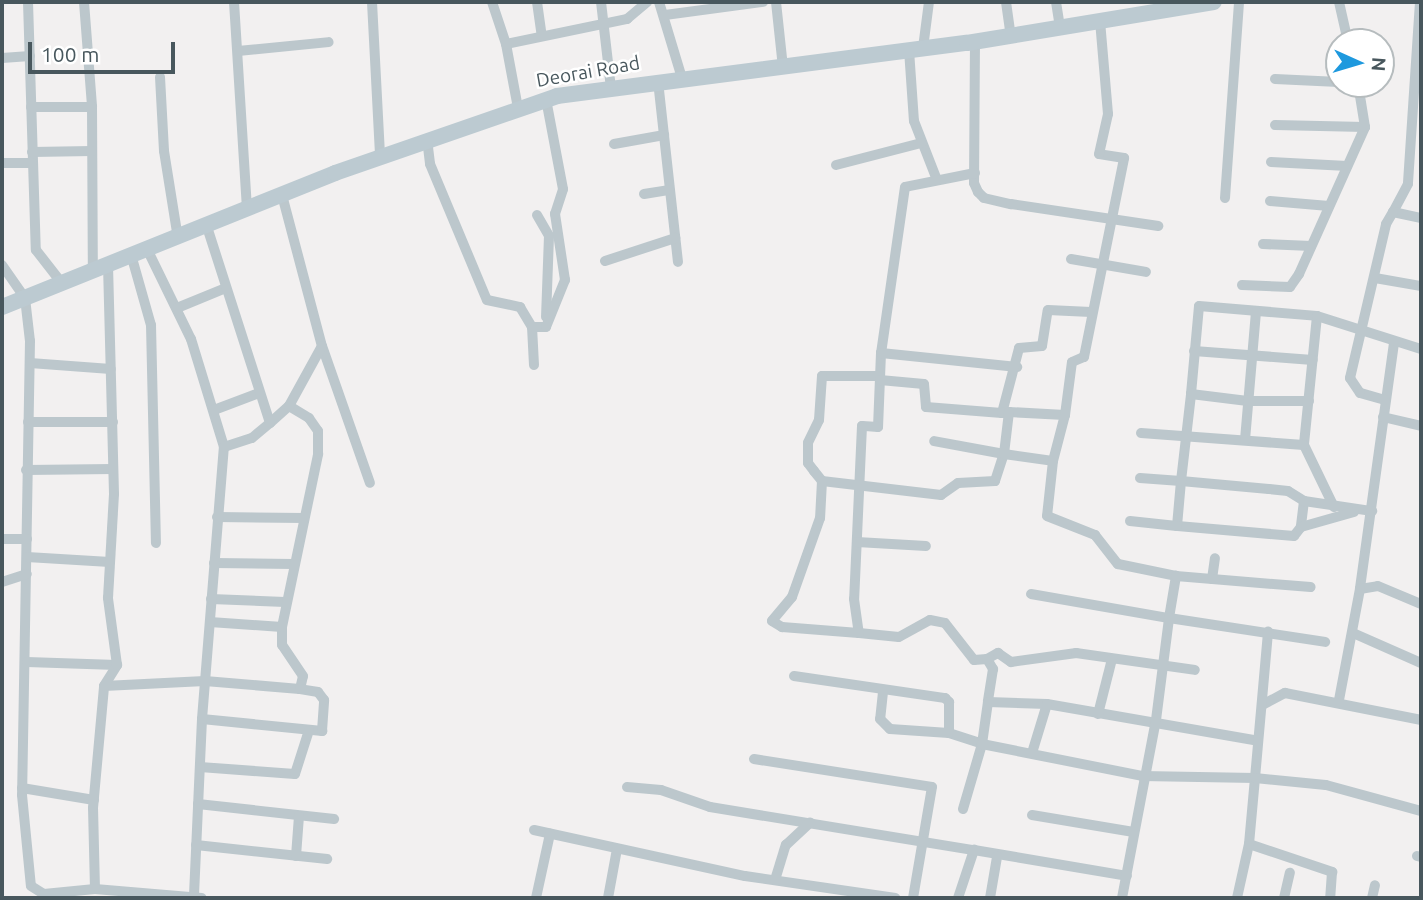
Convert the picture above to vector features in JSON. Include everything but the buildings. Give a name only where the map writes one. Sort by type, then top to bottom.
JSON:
[{"type":"street","points":[[28,2],[36,250],[61,282]]},
{"type":"street","points":[[84,2],[100,269],[111,369],[113,469],[108,598],[117,665],[104,686],[94,800],[95,889]]},
{"type":"street","points":[[234,2],[247,210]]},
{"type":"street","points":[[372,2],[380,156]]},
{"type":"street","points":[[492,2],[506,44],[518,108]]},
{"type":"street","points":[[537,2],[542,36]]},
{"type":"street","points":[[601,2],[611,88]]},
{"type":"street","points":[[506,44],[627,19],[647,2]]},
{"type":"street","points":[[659,2],[682,78]]},
{"type":"street","points":[[665,15],[763,2]]},
{"type":"street","points":[[776,2],[783,66]]},
{"type":"street","points":[[929,2],[916,49],[914,121],[920,143],[937,180]]},
{"type":"street","points":[[1006,2],[1010,36]]},
{"type":"street","points":[[1055,2],[1060,27]]},
{"type":"street","name":"Deorai Road","points":[[2,307],[380,156],[546,99],[682,78],[1010,36],[1214,2]]},
{"type":"street","points":[[1225,198],[1239,2]]},
{"type":"street","points":[[1339,2],[1345,28]]},
{"type":"street","points":[[1385,400],[1352,387],[1350,378],[1386,225],[1415,169],[1408,135],[1416,99],[1420,2]]},
{"type":"street","points":[[1100,21],[1108,114],[1099,154],[1124,158],[1084,357],[1072,362],[1065,415],[1053,461],[1048,516],[1095,535],[1118,565],[1176,576],[1311,587]]},
{"type":"street","points":[[975,41],[974,183],[984,198],[1157,226]]},
{"type":"street","points":[[238,51],[329,42]]},
{"type":"street","points":[[2,58],[30,57]]},
{"type":"street","points":[[160,77],[164,151],[178,238]]},
{"type":"street","points":[[1275,79],[1325,81]]},
{"type":"street","points":[[658,82],[678,262]]},
{"type":"street","points":[[1242,285],[1290,288],[1366,127],[1361,98]]},
{"type":"street","points":[[546,99],[563,189],[555,214],[565,280],[546,327]]},
{"type":"street","points":[[31,107],[92,107]]},
{"type":"street","points":[[1275,125],[1366,127]]},
{"type":"street","points":[[614,144],[664,135]]},
{"type":"street","points":[[1408,135],[1421,135]]},
{"type":"street","points":[[428,139],[430,164],[487,300],[520,307],[532,327],[534,365]]},
{"type":"street","points":[[836,165],[920,143]]},
{"type":"street","points":[[2,163],[92,151]]},
{"type":"street","points":[[1271,162],[1346,166]]},
{"type":"street","points":[[859,633],[853,598],[862,426],[878,427],[881,353],[905,187],[975,173]]},
{"type":"street","points":[[644,194],[670,190]]},
{"type":"street","points":[[282,195],[322,346],[370,483]]},
{"type":"street","points":[[1270,201],[1329,206]]},
{"type":"street","points":[[1393,212],[1421,218]]},
{"type":"street","points":[[537,215],[549,236],[546,327]]},
{"type":"street","points":[[207,227],[270,423]]},
{"type":"street","points":[[605,261],[675,238]]},
{"type":"street","points":[[1263,244],[1311,246]]},
{"type":"street","points":[[2,265],[25,298],[30,363],[26,470],[27,662],[22,788],[33,895],[95,889],[198,897],[196,845],[202,719],[224,447],[214,410],[177,309],[140,254]]},
{"type":"street","points":[[140,254],[151,325],[156,543]]},
{"type":"street","points":[[1070,259],[1146,272]]},
{"type":"street","points":[[1375,278],[1421,286]]},
{"type":"street","points":[[177,309],[226,289]]},
{"type":"street","points":[[1177,526],[1199,306],[1317,316],[1360,334],[1421,349]]},
{"type":"street","points":[[822,481],[941,495],[958,483],[995,481],[1004,454],[1005,390],[1017,367],[1021,346],[1042,346],[1048,310],[1091,312]]},
{"type":"street","points":[[1245,440],[1255,311]]},
{"type":"street","points":[[1317,316],[1304,445],[1334,507]]},
{"type":"street","points":[[532,327],[546,327]]},
{"type":"street","points":[[1339,701],[1360,589],[1366,510],[1394,343]]},
{"type":"street","points":[[224,447],[252,438],[289,406],[322,346]]},
{"type":"street","points":[[1194,351],[1313,360]]},
{"type":"street","points":[[881,353],[1017,367]]},
{"type":"street","points":[[30,363],[111,369]]},
{"type":"street","points":[[1065,415],[926,407],[925,384],[880,378],[822,376],[819,420],[808,443],[808,463],[822,481],[820,518],[792,597],[772,621],[782,627],[899,637],[938,620],[974,660],[987,659],[998,653],[1011,662],[1076,653],[1195,670]]},
{"type":"street","points":[[214,410],[259,393]]},
{"type":"street","points":[[1191,394],[1248,401],[1309,401]]},
{"type":"street","points":[[289,406],[309,418],[317,431],[318,454],[285,602],[282,627],[282,645],[303,676],[300,688]]},
{"type":"street","points":[[1383,416],[1421,426]]},
{"type":"street","points":[[28,422],[113,422]]},
{"type":"street","points":[[1141,433],[1304,445]]},
{"type":"street","points":[[934,441],[1053,461]]},
{"type":"street","points":[[26,470],[113,469]]},
{"type":"street","points":[[1140,478],[1288,491],[1304,501],[1366,510]]},
{"type":"street","points":[[1130,521],[1258,535],[1294,536],[1301,527],[1304,501]]},
{"type":"street","points":[[1301,527],[1366,510]]},
{"type":"street","points":[[217,516],[303,518]]},
{"type":"street","points":[[2,539],[27,539]]},
{"type":"street","points":[[856,542],[926,546]]},
{"type":"street","points":[[27,557],[110,562]]},
{"type":"street","points":[[1212,579],[1216,558]]},
{"type":"street","points":[[214,562],[293,564]]},
{"type":"street","points":[[2,582],[27,575]]},
{"type":"street","points":[[1122,898],[1142,776],[1155,724],[1176,576]]},
{"type":"street","points":[[1360,589],[1378,586],[1421,604]]},
{"type":"street","points":[[1031,594],[1325,642]]},
{"type":"street","points":[[211,599],[285,602]]},
{"type":"street","points":[[210,622],[282,627]]},
{"type":"street","points":[[1237,898],[1249,844],[1258,741],[1265,704],[1268,632]]},
{"type":"street","points":[[1353,633],[1421,663]]},
{"type":"street","points":[[963,809],[982,744],[993,669],[987,659]]},
{"type":"street","points":[[1098,714],[1112,659]]},
{"type":"street","points":[[27,662],[117,665]]},
{"type":"street","points":[[794,676],[883,692],[945,698],[950,702],[949,733]]},
{"type":"street","points":[[104,686],[205,681],[300,688],[318,692],[324,700],[322,731],[202,719]]},
{"type":"street","points":[[883,692],[880,719],[890,729],[949,733],[982,744],[1142,776],[1255,778],[1326,785],[1421,811]]},
{"type":"street","points":[[1265,704],[1285,693],[1339,701],[1421,720]]},
{"type":"street","points":[[988,702],[1047,704],[1258,741]]},
{"type":"street","points":[[1032,753],[1047,704]]},
{"type":"street","points":[[200,767],[295,774],[309,730]]},
{"type":"street","points":[[754,759],[932,787],[925,842],[913,898]]},
{"type":"street","points":[[627,787],[662,790],[710,807],[1127,876]]},
{"type":"street","points":[[22,788],[94,800]]},
{"type":"street","points":[[198,804],[334,819]]},
{"type":"street","points":[[1031,814],[1134,832]]},
{"type":"street","points":[[296,856],[299,816]]},
{"type":"street","points":[[775,880],[786,845],[810,823]]},
{"type":"street","points":[[534,830],[775,880],[895,898]]},
{"type":"street","points":[[549,898],[536,897],[550,834]]},
{"type":"street","points":[[1249,844],[1332,872],[1330,898]]},
{"type":"street","points":[[196,845],[327,859]]},
{"type":"street","points":[[608,898],[617,849]]},
{"type":"street","points":[[958,898],[974,850]]},
{"type":"street","points":[[990,898],[997,856]]},
{"type":"street","points":[[1284,898],[1290,873]]},
{"type":"street","points":[[1372,898],[1375,885]]}]
